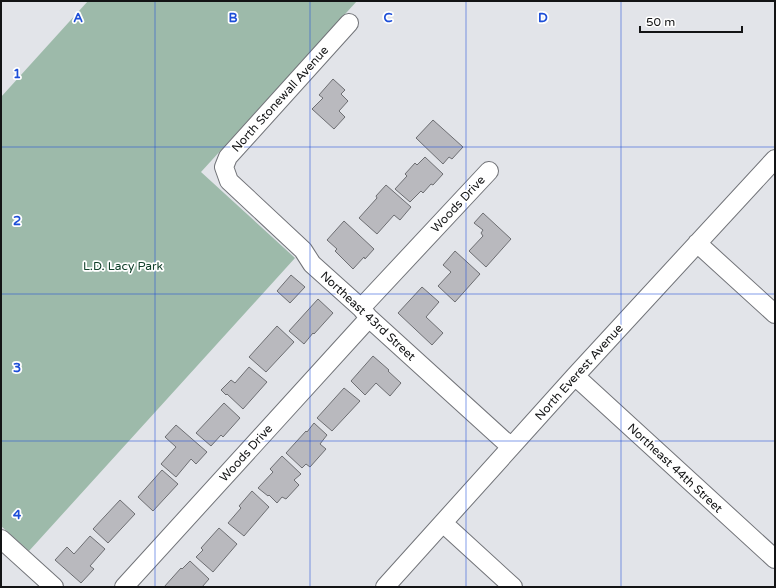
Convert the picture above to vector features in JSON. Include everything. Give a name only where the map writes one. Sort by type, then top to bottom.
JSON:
[{"type":"street","name":"North Stonewall Avenue","points":[[229,181],[224,167],[228,157],[349,23]]},
{"type":"street","name":"North Everest Avenue","points":[[384,587],[575,376],[775,159]]},
{"type":"street","name":"Woods Drive","points":[[124,587],[489,171]]},
{"type":"street","name":"Northeast 43rd Street","points":[[229,181],[303,250],[312,264],[511,447]]},
{"type":"street","points":[[697,243],[775,314]]},
{"type":"street","name":"Northeast 44th Street","points":[[575,376],[775,560]]},
{"type":"street","points":[[443,523],[513,587]]},
{"type":"street","points":[[1,539],[54,587]]},
{"type":"green space","name":"L.D. Lacy Park","points":[[88,1],[357,1],[201,172],[295,258],[29,551],[1,526],[1,97]]},
{"type":"building","points":[[333,79],[345,90],[341,94],[348,101],[339,111],[345,117],[334,129],[312,109],[323,98],[319,95]]},
{"type":"building","points":[[433,120],[463,147],[452,159],[449,157],[443,164],[416,138]]},
{"type":"building","points":[[425,157],[443,174],[433,185],[431,184],[423,193],[421,191],[410,202],[395,189],[407,176],[405,174],[415,163],[417,165]]},
{"type":"building","points":[[386,185],[411,207],[400,220],[394,215],[377,234],[359,218],[377,198],[376,196]]},
{"type":"building","points":[[483,213],[511,239],[486,267],[469,251],[483,236],[481,233],[483,230],[474,223]]},
{"type":"building","points":[[344,221],[374,249],[353,269],[335,251],[337,249],[327,240]]},
{"type":"building","points":[[455,251],[480,274],[455,302],[438,286],[451,272],[443,265]]},
{"type":"building","points":[[291,275],[305,287],[290,303],[277,291]]},
{"type":"building","points":[[422,287],[439,302],[426,317],[443,333],[432,345],[398,313]]},
{"type":"building","points":[[318,299],[333,313],[304,344],[289,331]]},
{"type":"building","points":[[277,326],[294,342],[266,372],[249,357]]},
{"type":"building","points":[[373,356],[401,383],[390,396],[376,383],[365,395],[351,381]]},
{"type":"building","points":[[249,367],[267,382],[243,409],[221,390],[231,380],[235,383]]},
{"type":"building","points":[[344,388],[360,401],[332,431],[317,418]]},
{"type":"building","points":[[224,403],[240,418],[223,437],[221,435],[211,446],[196,433]]},
{"type":"building","points":[[314,423],[327,435],[320,444],[326,449],[310,467],[306,464],[302,468],[286,453]]},
{"type":"building","points":[[176,425],[207,452],[196,464],[191,459],[176,477],[161,464],[176,447],[165,437]]},
{"type":"building","points":[[282,456],[301,474],[294,480],[299,485],[286,499],[282,497],[277,503],[269,495],[268,496],[258,488],[273,472],[270,469]]},
{"type":"building","points":[[162,470],[178,484],[153,511],[138,497]]},
{"type":"building","points":[[252,491],[269,507],[244,536],[228,523],[241,508],[239,506]]},
{"type":"building","points":[[120,500],[135,514],[108,543],[93,529]]},
{"type":"building","points":[[219,528],[237,544],[213,572],[196,557],[203,550],[201,548]]},
{"type":"building","points":[[90,536],[105,549],[90,566],[94,569],[81,583],[55,560],[67,547],[74,554]]},
{"type":"building","points":[[190,561],[209,579],[202,587],[164,587],[181,568],[182,569]]}]
